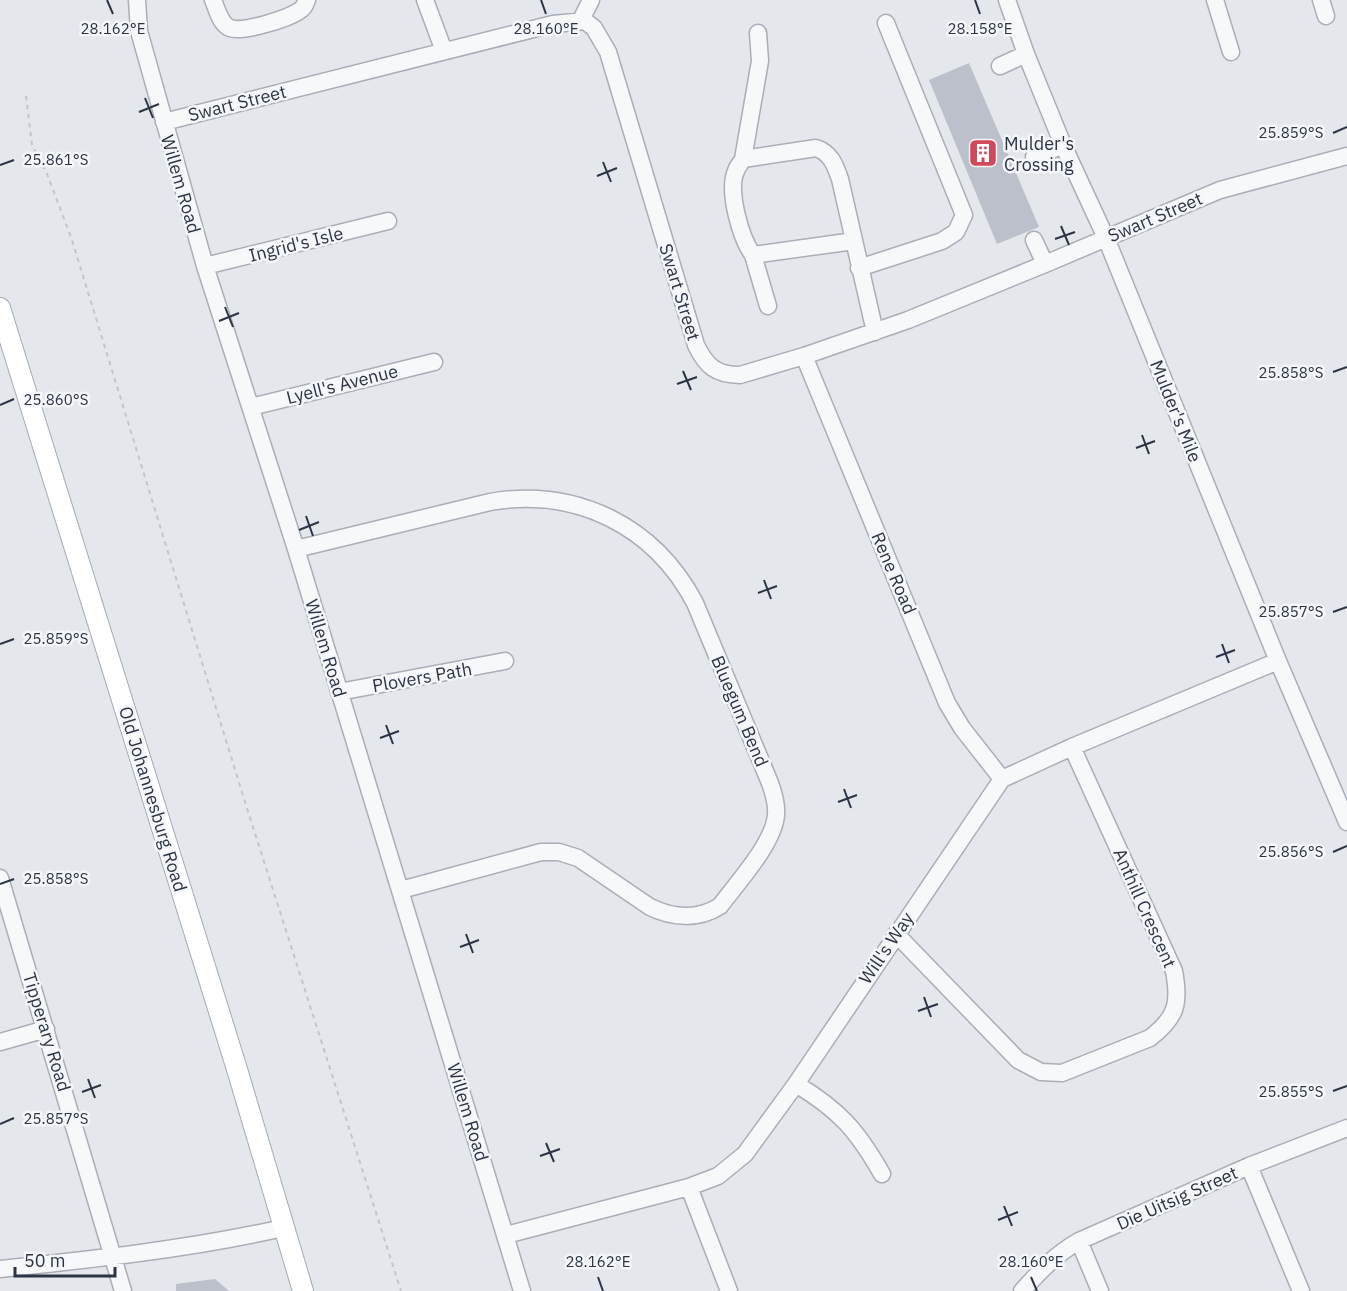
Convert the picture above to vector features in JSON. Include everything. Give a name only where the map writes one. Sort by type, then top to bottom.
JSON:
[{"type":"main road","name":"Old Johannesburg Road","points":[[0,309],[303,1291]]},
{"type":"street","points":[[213,0],[226,26],[238,30],[297,13],[305,6],[306,0]]},
{"type":"street","points":[[425,0],[444,51]]},
{"type":"street","points":[[581,20],[591,0]]},
{"type":"street","name":"Mulder's Mile","points":[[1007,0],[1063,145],[1106,238],[1278,661],[1347,822]]},
{"type":"street","points":[[1215,0],[1231,52]]},
{"type":"street","name":"Willem Road","points":[[139,1],[139,31],[205,266],[296,549],[522,1291]]},
{"type":"street","name":"Swart Street","points":[[164,122],[553,24],[581,20],[594,28],[608,52],[699,351],[710,366],[725,375],[740,375],[875,332],[1045,264],[1220,189],[1346,158]]},
{"type":"street","points":[[859,268],[942,241],[956,232],[964,215],[886,23]]},
{"type":"street","points":[[758,33],[760,61],[743,159],[735,171],[733,189],[744,241],[753,255],[768,306]]},
{"type":"street","points":[[1000,66],[1026,54]]},
{"type":"street","points":[[1034,157],[1063,145]]},
{"type":"street","points":[[743,159],[816,148],[825,151],[835,165],[840,179],[875,332]]},
{"type":"street","name":"Ingrid's Isle","points":[[205,266],[388,221]]},
{"type":"street","points":[[1034,240],[1045,264]]},
{"type":"street","points":[[753,255],[854,241]]},
{"type":"street","name":"Rene Road","points":[[804,356],[947,703],[962,728],[1002,779]]},
{"type":"street","name":"Lyell's Avenue","points":[[250,407],[434,362]]},
{"type":"street","name":"Bluegum Bend","points":[[296,549],[515,497],[542,498],[588,507],[605,515],[628,528],[656,552],[675,570],[686,586],[776,800],[774,828],[766,844],[720,906],[696,916],[674,916],[662,913],[578,858],[559,852],[541,852],[401,890]]},
{"type":"street","points":[[1002,779],[1072,747],[1278,661]]},
{"type":"street","name":"Plovers Path","points":[[339,692],[505,662]]},
{"type":"street","name":"Anthill Crescent","points":[[896,934],[1018,1060],[1041,1072],[1062,1073],[1150,1038],[1170,1020],[1178,997],[1174,971],[1072,747]]},
{"type":"street","name":"Will's Way","points":[[506,1235],[689,1187],[718,1176],[744,1154],[796,1083],[1002,779]]},
{"type":"street","name":"Tipperary Road","points":[[0,878],[123,1291]]},
{"type":"street","points":[[0,1042],[46,1029]]},
{"type":"street","points":[[796,1083],[819,1098],[849,1123],[864,1142],[882,1174]]},
{"type":"street","name":"Die Uitsig Street","points":[[1022,1291],[1062,1250],[1249,1166],[1347,1128]]},
{"type":"street","points":[[1249,1166],[1301,1291]]},
{"type":"street","points":[[689,1187],[729,1291]]},
{"type":"street","points":[[0,1269],[114,1257],[244,1237],[283,1228]]},
{"type":"street","points":[[1080,1241],[1100,1291]]},
{"type":"path","points":[[26,96],[32,145],[47,174],[71,237],[245,802],[401,1291]]},
{"type":"building","name":"Mulder's Crossing","points":[[969,63],[1039,227],[997,244],[929,80]]},
{"type":"building","points":[[215,1279],[229,1291],[176,1291],[176,1284]]},
{"type":"place","name":"Mulder's Crossing","points":[[983,153]]}]
